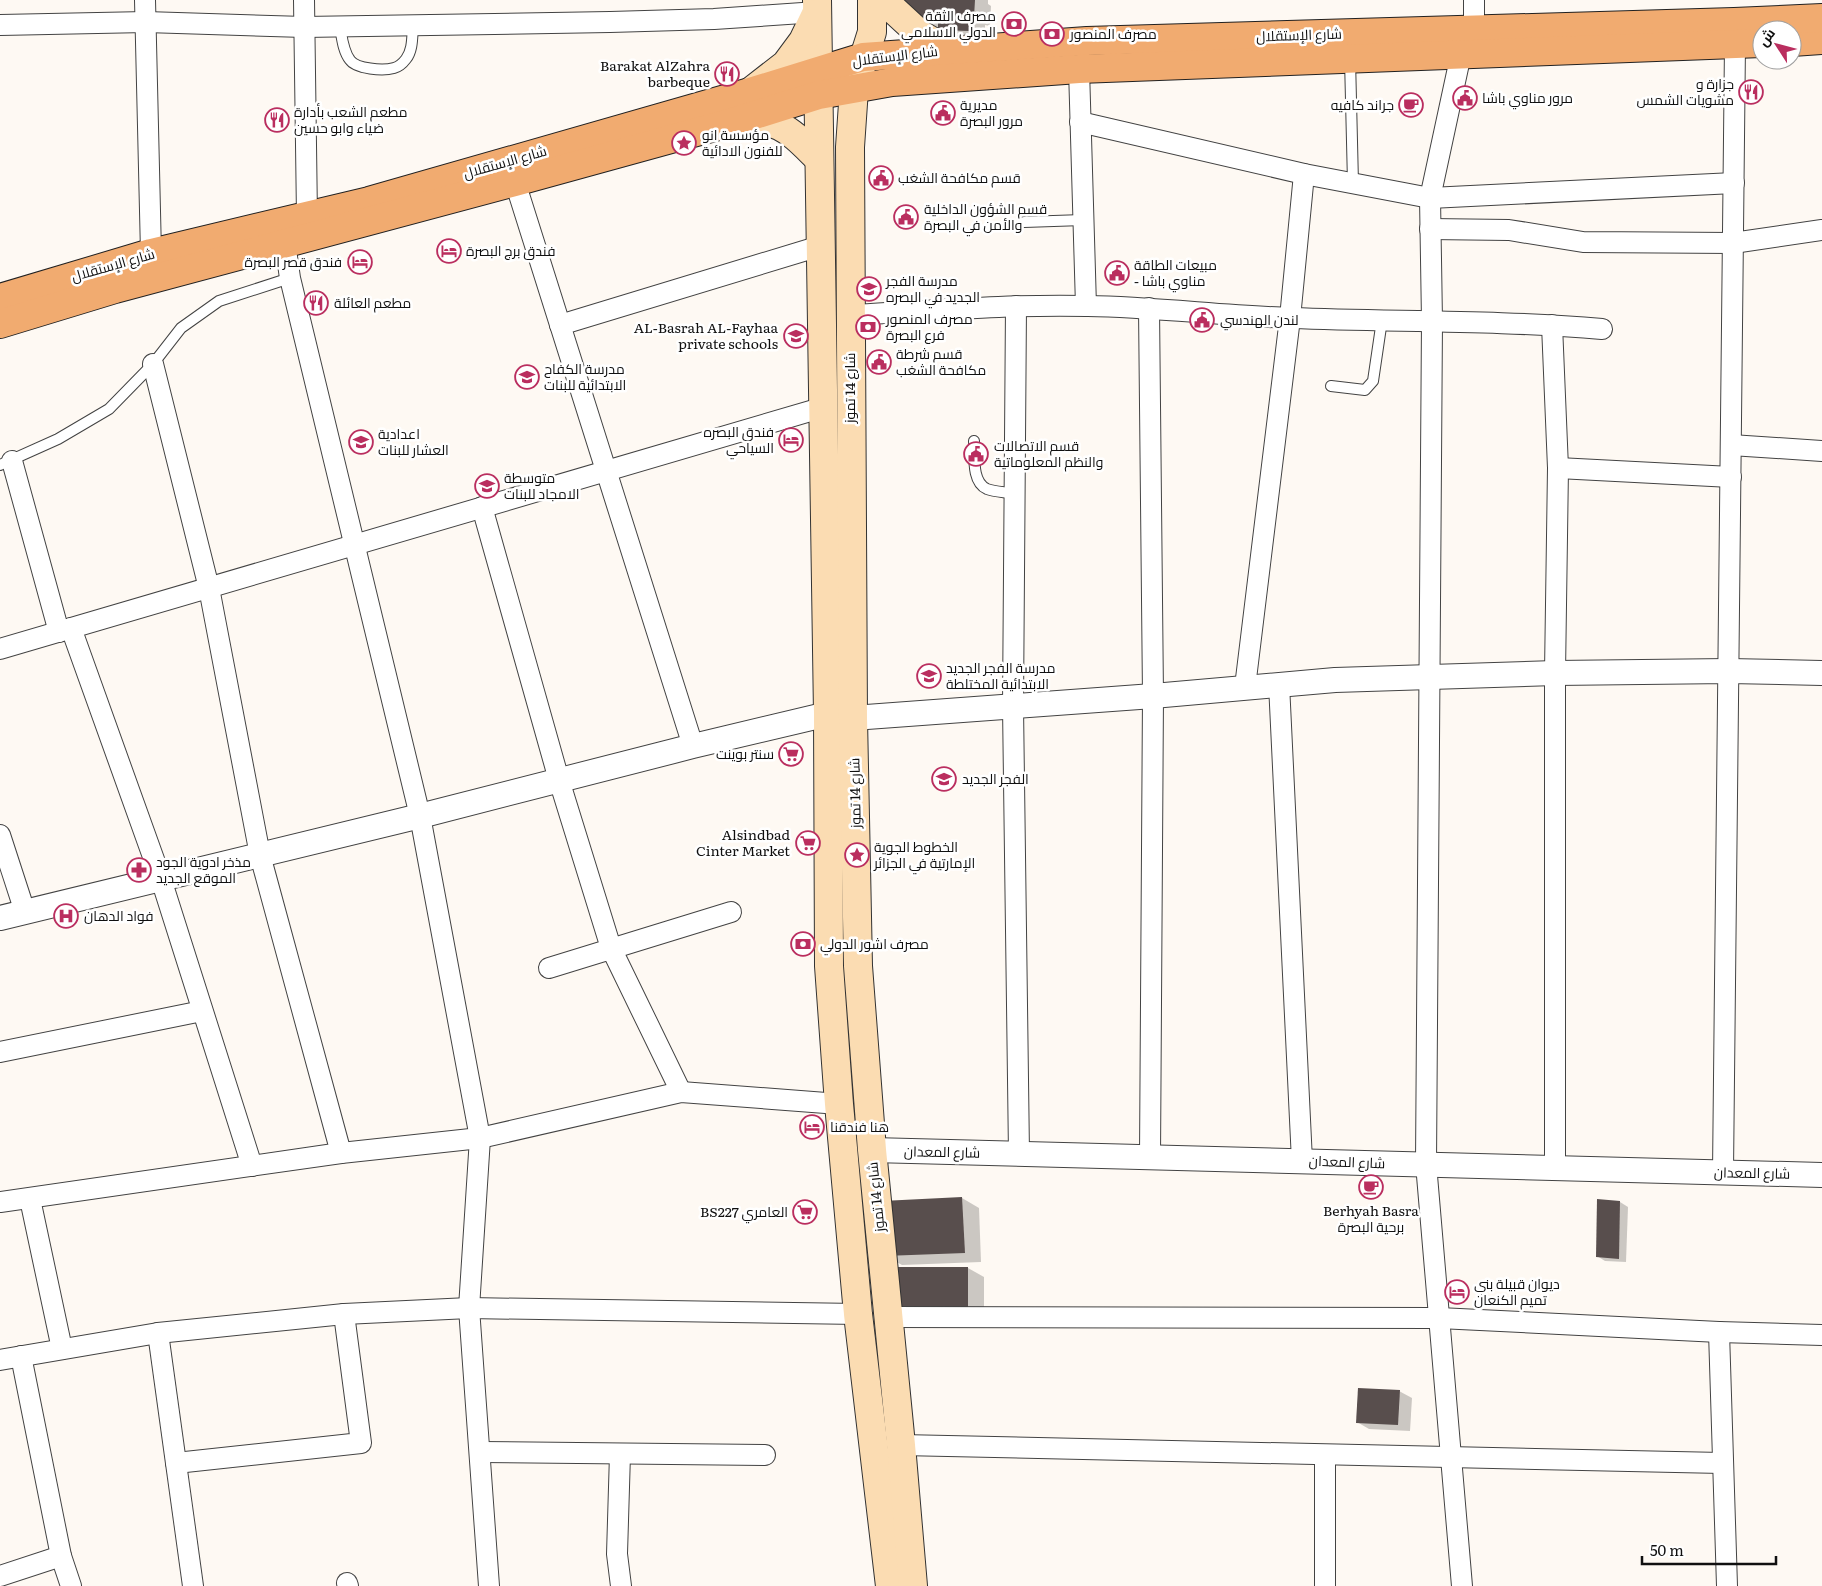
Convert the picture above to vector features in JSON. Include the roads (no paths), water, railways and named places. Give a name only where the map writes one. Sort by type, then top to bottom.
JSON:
[{"type":"main road","name":"شارع 14 تموز","points":[[872,0],[872,32],[854,89],[850,147],[850,315],[840,716],[830,966],[839,1104],[858,1314],[890,1586]]},
{"type":"main road","points":[[883,0],[921,35],[947,50]]},
{"type":"main road","name":"شارع 14 تموز","points":[[817,6],[824,407],[840,716],[872,1150],[913,1586]]},
{"type":"main road","points":[[750,92],[786,64],[803,40],[817,6]]},
{"type":"main road","name":"شارع الإستقلال","points":[[0,324],[115,289],[729,123],[818,82],[863,57],[1087,41],[1822,18]]},
{"type":"main road","points":[[1802,41],[1822,40]]},
{"type":"main road","name":"شارع الإستقلال","points":[[0,298],[151,253],[369,201],[750,92],[818,82],[854,89],[892,82],[1079,68],[1752,43]]},
{"type":"main road","points":[[729,123],[751,120],[765,121],[778,125],[787,129],[819,159]]},
{"type":"street","points":[[145,0],[151,253]]},
{"type":"street","points":[[304,0],[307,217]]},
{"type":"street","points":[[1474,0],[1474,30]]},
{"type":"street","points":[[0,25],[146,22],[304,28],[413,26],[695,19],[817,6]]},
{"type":"street","points":[[1723,1172],[1735,44]]},
{"type":"street","points":[[1461,54],[1430,198],[1432,321],[1426,1164],[1462,1586]]},
{"type":"street","points":[[1079,68],[1086,306]]},
{"type":"street","points":[[1080,122],[1304,174],[1430,198],[1734,183]]},
{"type":"street","points":[[1245,687],[1290,318],[1304,174]]},
{"type":"street","points":[[515,182],[693,746]]},
{"type":"street","points":[[1430,229],[1509,230],[1583,242],[1733,243],[1822,230]]},
{"type":"street","points":[[286,243],[290,278],[420,816],[480,1138],[469,1308],[489,1586]]},
{"type":"street","points":[[560,326],[820,246]]},
{"type":"street","points":[[850,315],[1016,306],[1086,306],[1149,308],[1290,318],[1552,325],[1602,329]]},
{"type":"street","points":[[1016,306],[1013,706],[1019,1154]]},
{"type":"street","points":[[1149,308],[1153,696],[1150,1157]]},
{"type":"street","points":[[1552,325],[1558,468],[1555,673],[1555,1168]]},
{"type":"street","points":[[153,364],[209,588],[260,855],[341,1153]]},
{"type":"street","points":[[0,649],[824,407]]},
{"type":"street","points":[[1731,445],[1822,451]]},
{"type":"street","points":[[6,463],[65,630],[161,879],[252,1166]]},
{"type":"street","points":[[1558,468],[1731,476]]},
{"type":"street","points":[[482,507],[559,780],[611,948],[681,1092]]},
{"type":"street","points":[[0,918],[420,816],[693,746],[840,716],[1153,696],[1279,684],[1428,676],[1729,671],[1822,673]]},
{"type":"street","points":[[1279,684],[1302,1161]]},
{"type":"street","points":[[0,835],[25,912]]},
{"type":"street","points":[[549,968],[731,912]]},
{"type":"street","points":[[0,1052],[202,1012]]},
{"type":"street","points":[[0,1202],[341,1153],[480,1138],[681,1092],[839,1104]]},
{"type":"street","name":"شارع المعدان","points":[[872,1150],[1822,1175]]},
{"type":"street","points":[[30,1199],[62,1349]]},
{"type":"street","points":[[0,1360],[158,1333],[344,1314],[469,1308],[858,1314]]},
{"type":"street","points":[[176,1463],[361,1443],[344,1314]]},
{"type":"street","points":[[888,1317],[1438,1318],[1719,1332],[1822,1335]]},
{"type":"street","points":[[1719,1332],[1727,1586]]},
{"type":"street","points":[[158,1333],[193,1586]]},
{"type":"street","points":[[21,1356],[61,1556],[71,1586]]},
{"type":"street","points":[[901,1445],[1722,1463]]},
{"type":"street","points":[[480,1452],[765,1455]]},
{"type":"street","points":[[620,1454],[617,1554],[621,1586]]},
{"type":"street","points":[[1325,1454],[1325,1586]]},
{"type":"street","points":[[0,1576],[61,1556]]},
{"type":"lane","points":[[340,27],[345,53],[351,62],[366,68],[394,68],[406,59],[411,50],[413,26]]},
{"type":"lane","points":[[1350,58],[1352,183]]},
{"type":"lane","points":[[1024,222],[1083,220]]},
{"type":"lane","points":[[6,463],[58,440],[109,409],[153,364],[181,328],[219,301],[290,278]]},
{"type":"lane","points":[[1331,386],[1366,390],[1373,381],[1382,320]]},
{"type":"lane","points":[[974,441],[976,474],[981,485],[987,489],[1015,494]]},
{"type":"place","name":"مصرف الثقة الدولي الاسلامي","points":[[1014,24]]},
{"type":"place","name":"مصرف المنصور","points":[[1052,34]]},
{"type":"place","name":"Barakat AlZahra barbeque","points":[[727,74]]},
{"type":"place","name":"جزارة و مشويات الشمس","points":[[1751,92]]},
{"type":"place","name":"مرور مناوي باشا","points":[[1465,98]]},
{"type":"place","name":"جراند كافيه","points":[[1411,105]]},
{"type":"place","name":"مديرية مرور البصرة","points":[[943,113]]},
{"type":"place","name":"مطعم الشعب بأدارة ضياء وابو حسين","points":[[277,120]]},
{"type":"place","name":"مؤسسة انو للفنون الادائية","points":[[684,143]]},
{"type":"place","name":"قسم مكافحة الشغب","points":[[881,178]]},
{"type":"place","name":"قسم الشؤون الداخلية والأمن في البصرة","points":[[906,217]]},
{"type":"place","name":"فندق برج البصرة","points":[[449,251]]},
{"type":"place","name":"فندق قصر البصرة","points":[[360,262]]},
{"type":"place","name":"مبيعات الطاقة - مناوي باشا","points":[[1117,273]]},
{"type":"place","name":"مدرسة الفجر الجديد في البصره","points":[[869,289]]},
{"type":"place","name":"مطعم العائلة","points":[[316,303]]},
{"type":"place","name":"لندن الهندسي","points":[[1202,320]]},
{"type":"place","name":"مصرف المنصور فرع البصرة","points":[[868,327]]},
{"type":"place","name":"AL-Basrah AL-Fayhaa private schools","points":[[796,336]]},
{"type":"place","name":"قسم شرطة مكافحة الشغب","points":[[879,362]]},
{"type":"place","name":"مدرسة الكفاح الابتدائية للبنات","points":[[527,377]]},
{"type":"place","name":"فندق البصره السياحي","points":[[791,440]]},
{"type":"place","name":"اعدادية العشار للبنات","points":[[361,442]]},
{"type":"place","name":"قسم الاتصالات والنظم المعلوماتية","points":[[976,454]]},
{"type":"place","name":"متوسطة الامجاد للبنات","points":[[487,486]]},
{"type":"place","name":"مدرسة الفجر الجديد الابتدائية المختلطة","points":[[929,676]]},
{"type":"place","name":"سنتر بوينت","points":[[791,754]]},
{"type":"place","name":"الفجر الجديد","points":[[944,779]]},
{"type":"place","name":"Alsindbad Cinter Market","points":[[808,843]]},
{"type":"place","name":"الخطوط الجوية الإمارتية في الجزائر","points":[[857,855]]},
{"type":"place","name":"مذخر ادوية الجود الموقع الجديد","points":[[139,870]]},
{"type":"place","name":"فواد الدهان","points":[[66,916]]},
{"type":"place","name":"مصرف اشور الدولي","points":[[803,944]]},
{"type":"place","name":"هنا فندقنا","points":[[812,1127]]},
{"type":"place","name":"Berhyah Basra برحية البصرة","points":[[1371,1187]]},
{"type":"place","name":"BS227 العامري","points":[[805,1212]]},
{"type":"place","name":"ديوان قبيلة بني تميم الكنعان","points":[[1457,1292]]}]
